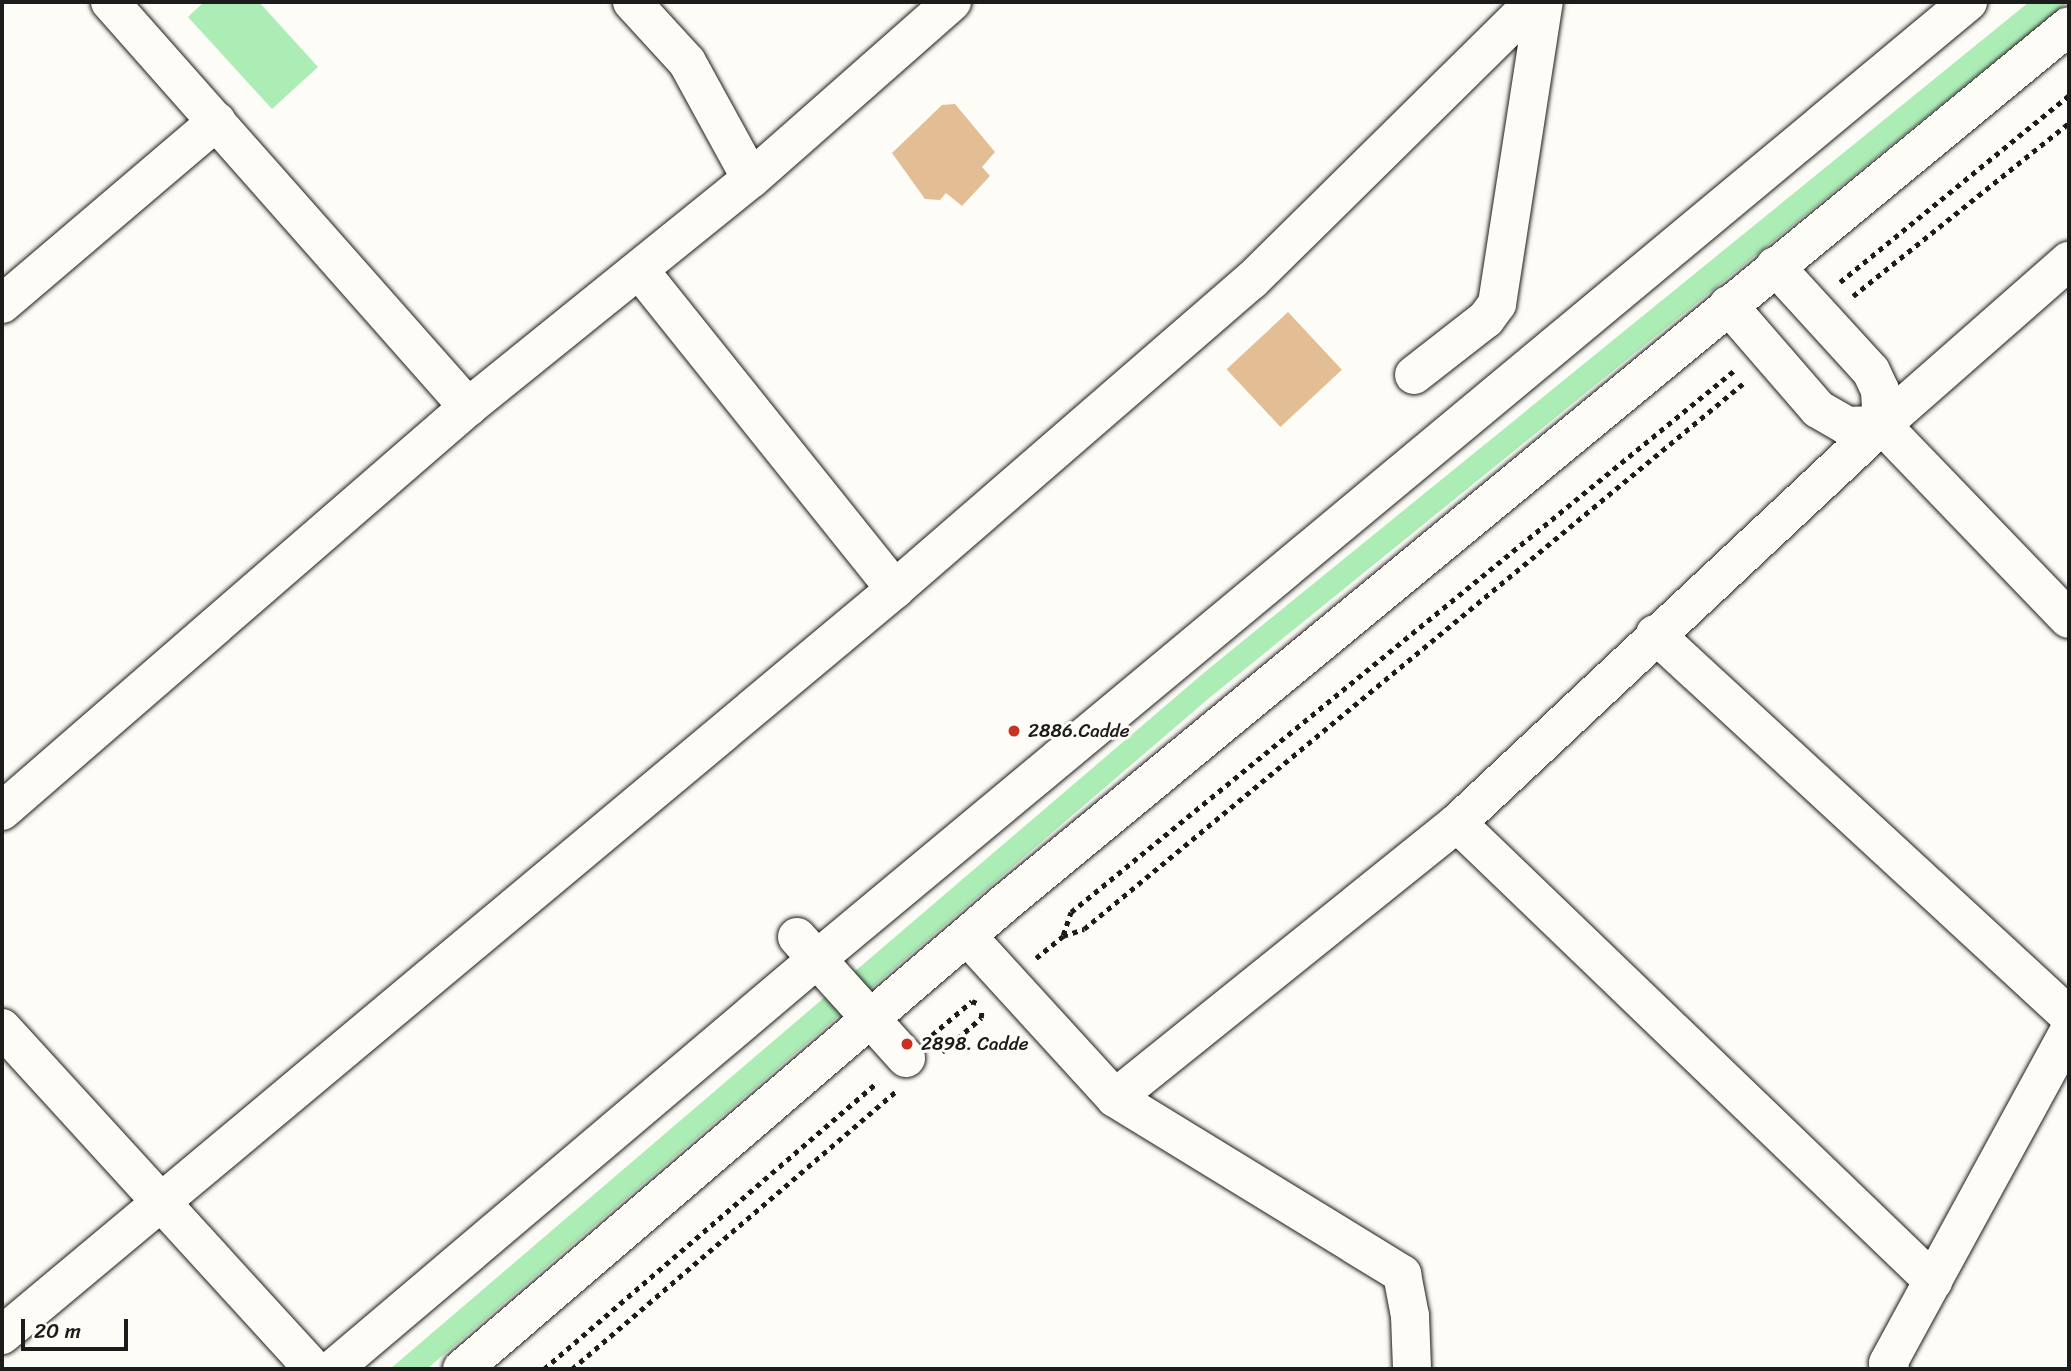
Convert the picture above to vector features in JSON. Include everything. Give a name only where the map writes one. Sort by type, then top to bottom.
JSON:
[{"type":"street","points":[[110,2],[468,407]]},
{"type":"street","points":[[632,2],[687,62],[751,179]]},
{"type":"street","points":[[2,811],[468,407],[751,179],[952,2]]},
{"type":"street","points":[[2,1335],[157,1202],[895,589],[1251,281],[1534,2]]},
{"type":"street","points":[[1414,375],[1486,319],[1497,304],[1544,2]]},
{"type":"street","points":[[334,1369],[807,948],[1968,2]]},
{"type":"street","points":[[462,1369],[968,937],[1775,265],[2069,26]]},
{"type":"street","points":[[2,304],[217,121]]},
{"type":"street","points":[[1115,1098],[1457,823],[1655,634],[1882,425],[2069,261]]},
{"type":"street","points":[[1775,265],[1871,371],[1880,390],[1882,425],[2069,619]]},
{"type":"street","points":[[640,271],[895,589]]},
{"type":"street","points":[[1728,305],[1818,409],[1847,426],[1882,425]]},
{"type":"street","points":[[1655,634],[2069,1016]]},
{"type":"street","points":[[1457,823],[1933,1281]]},
{"type":"street","points":[[968,937],[1115,1098],[1402,1274],[1410,1316],[1412,1369]]},
{"type":"street","points":[[807,948],[914,1067]]},
{"type":"street","points":[[2,1028],[157,1202],[313,1369]]},
{"type":"street","points":[[1889,1369],[1888,1363],[2069,1031]]},
{"type":"path","points":[[1828,291],[2069,95]]},
{"type":"path","points":[[1849,299],[2069,123]]},
{"type":"path","points":[[1748,359],[1071,912],[1063,936],[1084,929],[1751,378]]},
{"type":"path","points":[[544,1369],[914,1067],[981,1018],[982,1004],[972,1001],[914,1067],[572,1369]]},
{"type":"green space","points":[[204,2],[259,2],[318,67],[272,109],[188,17]]},
{"type":"green space","points":[[2029,2],[2068,2],[1208,699],[427,1369],[390,1369],[1206,671]]},
{"type":"building","points":[[955,104],[995,152],[982,167],[990,176],[962,206],[946,193],[940,200],[925,199],[892,153],[942,105]]},
{"type":"building","points":[[1288,312],[1342,370],[1280,427],[1227,369]]},
{"type":"place","name":"2886.Cadde","points":[[1014,731]]},
{"type":"place","name":"2898. Cadde","points":[[907,1044]]}]
